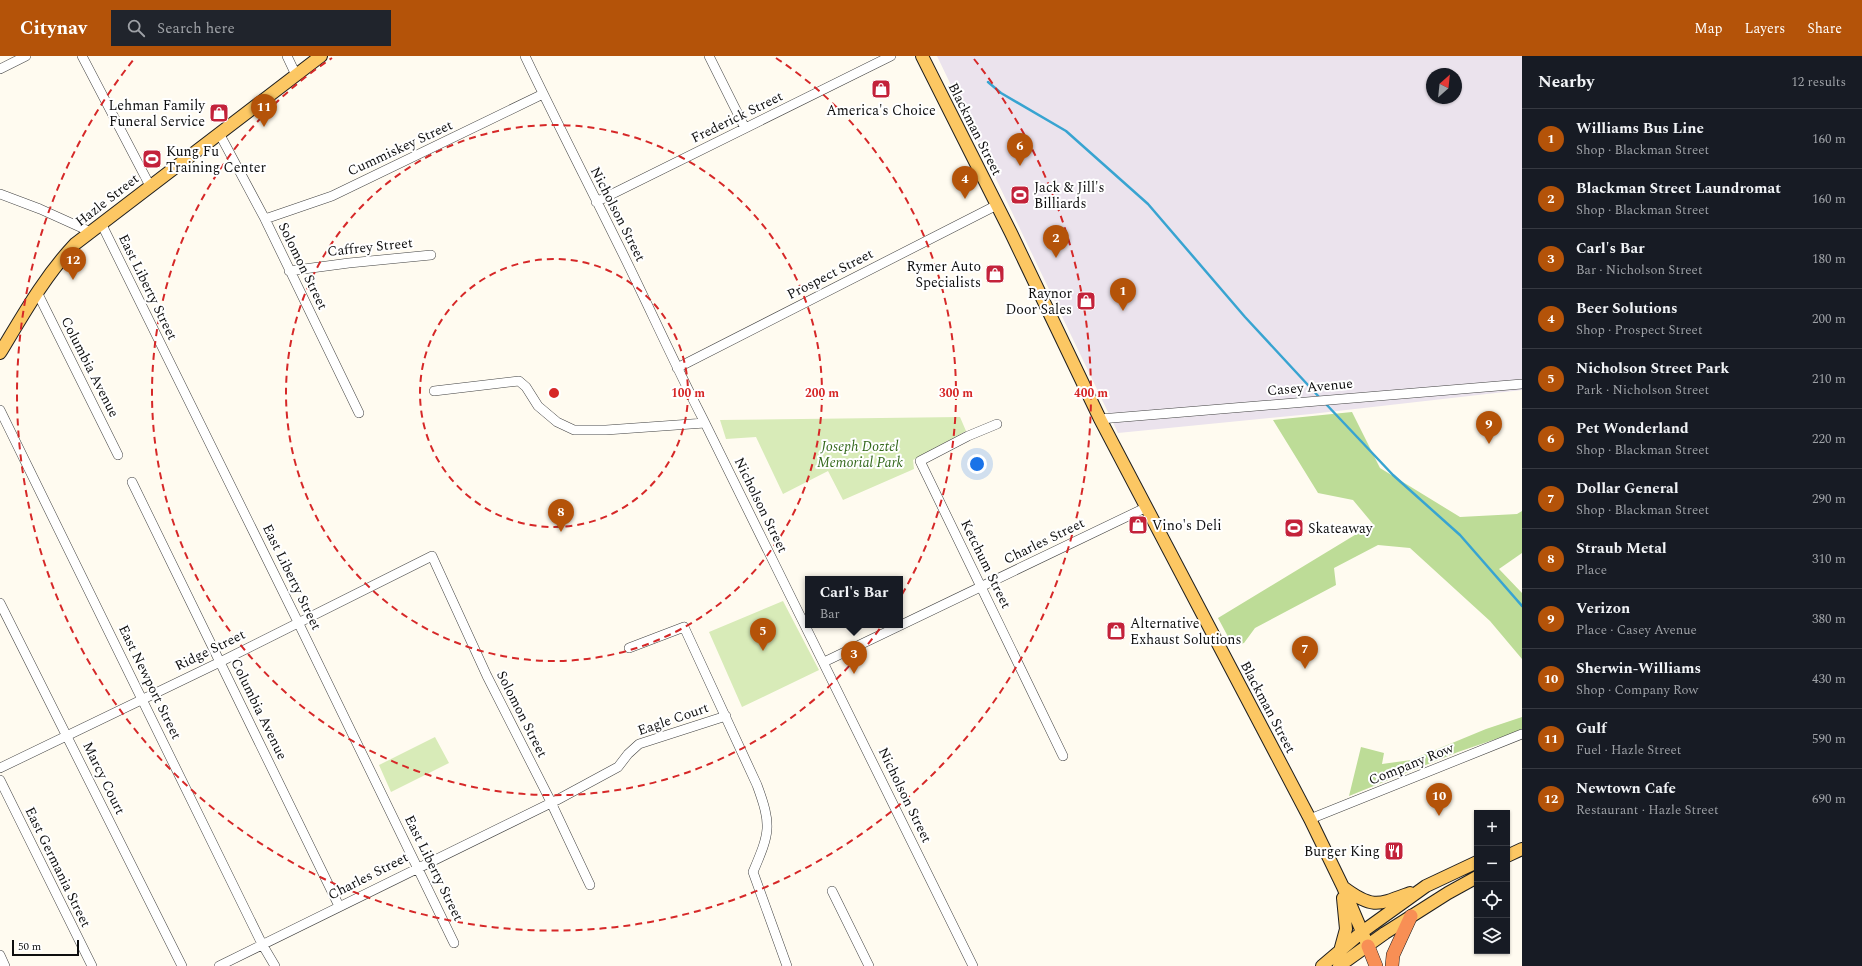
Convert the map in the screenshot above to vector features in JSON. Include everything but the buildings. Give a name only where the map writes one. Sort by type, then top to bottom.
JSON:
[{"type":"highway","points":[[1392,966],[1393,955],[1411,916]]},
{"type":"highway","points":[[1368,946],[1376,966]]},
{"type":"main road","name":"Hazle Street","points":[[0,353],[56,264],[75,244],[102,225],[150,186],[321,56]]},
{"type":"main road","name":"Blackman Street","points":[[922,56],[997,205],[1100,419],[1310,819],[1343,887],[1368,946]]},
{"type":"main road","points":[[1510,855],[1522,849]]},
{"type":"main road","points":[[1343,887],[1362,900],[1382,904],[1426,886],[1474,863]]},
{"type":"main road","points":[[1339,966],[1411,916],[1474,879]]},
{"type":"main road","points":[[1322,966],[1362,932],[1426,886]]},
{"type":"main road","points":[[1340,951],[1346,929],[1343,887]]},
{"type":"street","points":[[0,69],[26,56]]},
{"type":"street","points":[[82,56],[150,186]]},
{"type":"street","points":[[287,56],[296,75]]},
{"type":"street","name":"Nicholson Street","points":[[525,56],[596,202],[618,243],[676,368],[805,624]]},
{"type":"street","points":[[709,56],[745,128]]},
{"type":"street","name":"Frederick Street","points":[[596,202],[891,56]]},
{"type":"street","name":"Cummiskey Street","points":[[265,219],[332,196],[543,94]]},
{"type":"street","name":"Solomon Street","points":[[220,133],[265,219],[359,412]]},
{"type":"street","points":[[0,194],[40,209],[92,232]]},
{"type":"street","name":"Prospect Street","points":[[676,368],[997,205]]},
{"type":"street","name":"East Liberty Street","points":[[102,225],[298,622],[454,943]]},
{"type":"street","name":"Caffrey Street","points":[[289,270],[431,255]]},
{"type":"street","name":"Columbia Avenue","points":[[37,292],[118,455]]},
{"type":"street","points":[[434,391],[519,381],[526,387],[538,406],[558,422],[574,430],[606,430],[705,423]]},
{"type":"street","name":"Casey Avenue","points":[[1100,419],[1522,384]]},
{"type":"street","name":"East Newport Street","points":[[0,410],[262,944],[275,966]]},
{"type":"street","name":"Ketchum Street","points":[[997,424],[968,436],[920,461],[1063,756]]},
{"type":"street","name":"Columbia Avenue","points":[[132,482],[339,906]]},
{"type":"street","name":"Charles Street","points":[[903,624],[1147,507]]},
{"type":"street","name":"Solomon Street","points":[[432,556],[487,676],[551,803],[590,885]]},
{"type":"street","name":"Ridge Street","points":[[0,768],[142,698],[220,662],[432,556]]},
{"type":"street","name":"Marcy Court","points":[[0,602],[182,966]]},
{"type":"street","name":"Eagle Court","points":[[629,648],[684,627],[726,716],[757,785],[766,809],[768,825],[767,836],[753,872],[787,966]]},
{"type":"street","name":"Nicholson Street","points":[[807,628],[973,966]]},
{"type":"street","name":"Charles Street","points":[[824,662],[896,628]]},
{"type":"street","name":"Eagle Court","points":[[551,803],[618,766],[639,744],[726,716]]},
{"type":"street","name":"Company Row","points":[[1310,819],[1522,734]]},
{"type":"street","name":"East Germania Street","points":[[0,780],[92,966]]},
{"type":"street","name":"Charles Street","points":[[220,966],[418,867],[551,803]]},
{"type":"street","points":[[832,891],[869,966]]},
{"type":"street","points":[[0,955],[5,966]]},
{"type":"shaded area","points":[[937,56],[1522,56],[1522,390],[1311,414],[1118,433]]},
{"type":"green space","points":[[1352,412],[1380,468],[1460,517],[1517,514],[1522,511],[1522,553],[1499,569],[1522,593],[1522,659],[1490,621],[1410,548],[1378,545],[1334,568],[1336,585],[1255,628],[1244,643],[1233,646],[1218,618],[1373,524],[1353,500],[1318,493],[1273,420]]},
{"type":"green space","name":"Joseph Doztel Memorial Park","points":[[960,417],[966,431],[913,460],[914,469],[843,500],[828,471],[783,494],[756,437],[726,439],[720,420]]},
{"type":"green space","points":[[783,601],[819,670],[742,707],[709,632]]},
{"type":"green space","points":[[1522,717],[1522,730],[1458,752],[1349,796],[1361,747],[1384,753],[1382,764],[1411,760],[1486,729]]},
{"type":"green space","points":[[435,737],[449,763],[391,792],[379,765]]},
{"type":"waterway","points":[[988,82],[1001,93],[1066,131],[1148,204],[1245,317],[1320,398]]},
{"type":"waterway","points":[[1325,403],[1393,475],[1460,535],[1522,606]]},
{"type":"place","name":"America's Choice","points":[[881,89]]},
{"type":"place","name":"Lehman Family Funeral Service","points":[[219,113]]},
{"type":"place","name":"Gulf","points":[[264,127]]},
{"type":"place","name":"Kung Fu Training Center","points":[[152,159]]},
{"type":"place","name":"Pet Wonderland","points":[[1020,166]]},
{"type":"place","name":"Jack & Jill's Billiards","points":[[1020,195]]},
{"type":"place","name":"Beer Solutions","points":[[965,199]]},
{"type":"place","name":"Blackman Street Laundromat","points":[[1056,258]]},
{"type":"place","name":"Rymer Auto Specialists","points":[[995,274]]},
{"type":"place","name":"Newtown Cafe","points":[[73,280]]},
{"type":"place","name":"Raynor Door Sales","points":[[1086,301]]},
{"type":"place","name":"Williams Bus Line","points":[[1123,311]]},
{"type":"place","name":"Verizon","points":[[1489,444]]},
{"type":"place","name":"Vino's Deli","points":[[1138,525]]},
{"type":"place","name":"Skateaway","points":[[1294,528]]},
{"type":"place","name":"Straub Metal","points":[[561,532]]},
{"type":"place","name":"Alternative Exhaust Solutions","points":[[1116,631]]},
{"type":"place","name":"Nicholson Street Park","points":[[763,651]]},
{"type":"place","name":"Dollar General","points":[[1305,669]]},
{"type":"place","name":"Carl's Bar","points":[[854,674]]},
{"type":"place","name":"Sherwin-Williams","points":[[1439,816]]},
{"type":"place","name":"Burger King","points":[[1394,851]]}]
